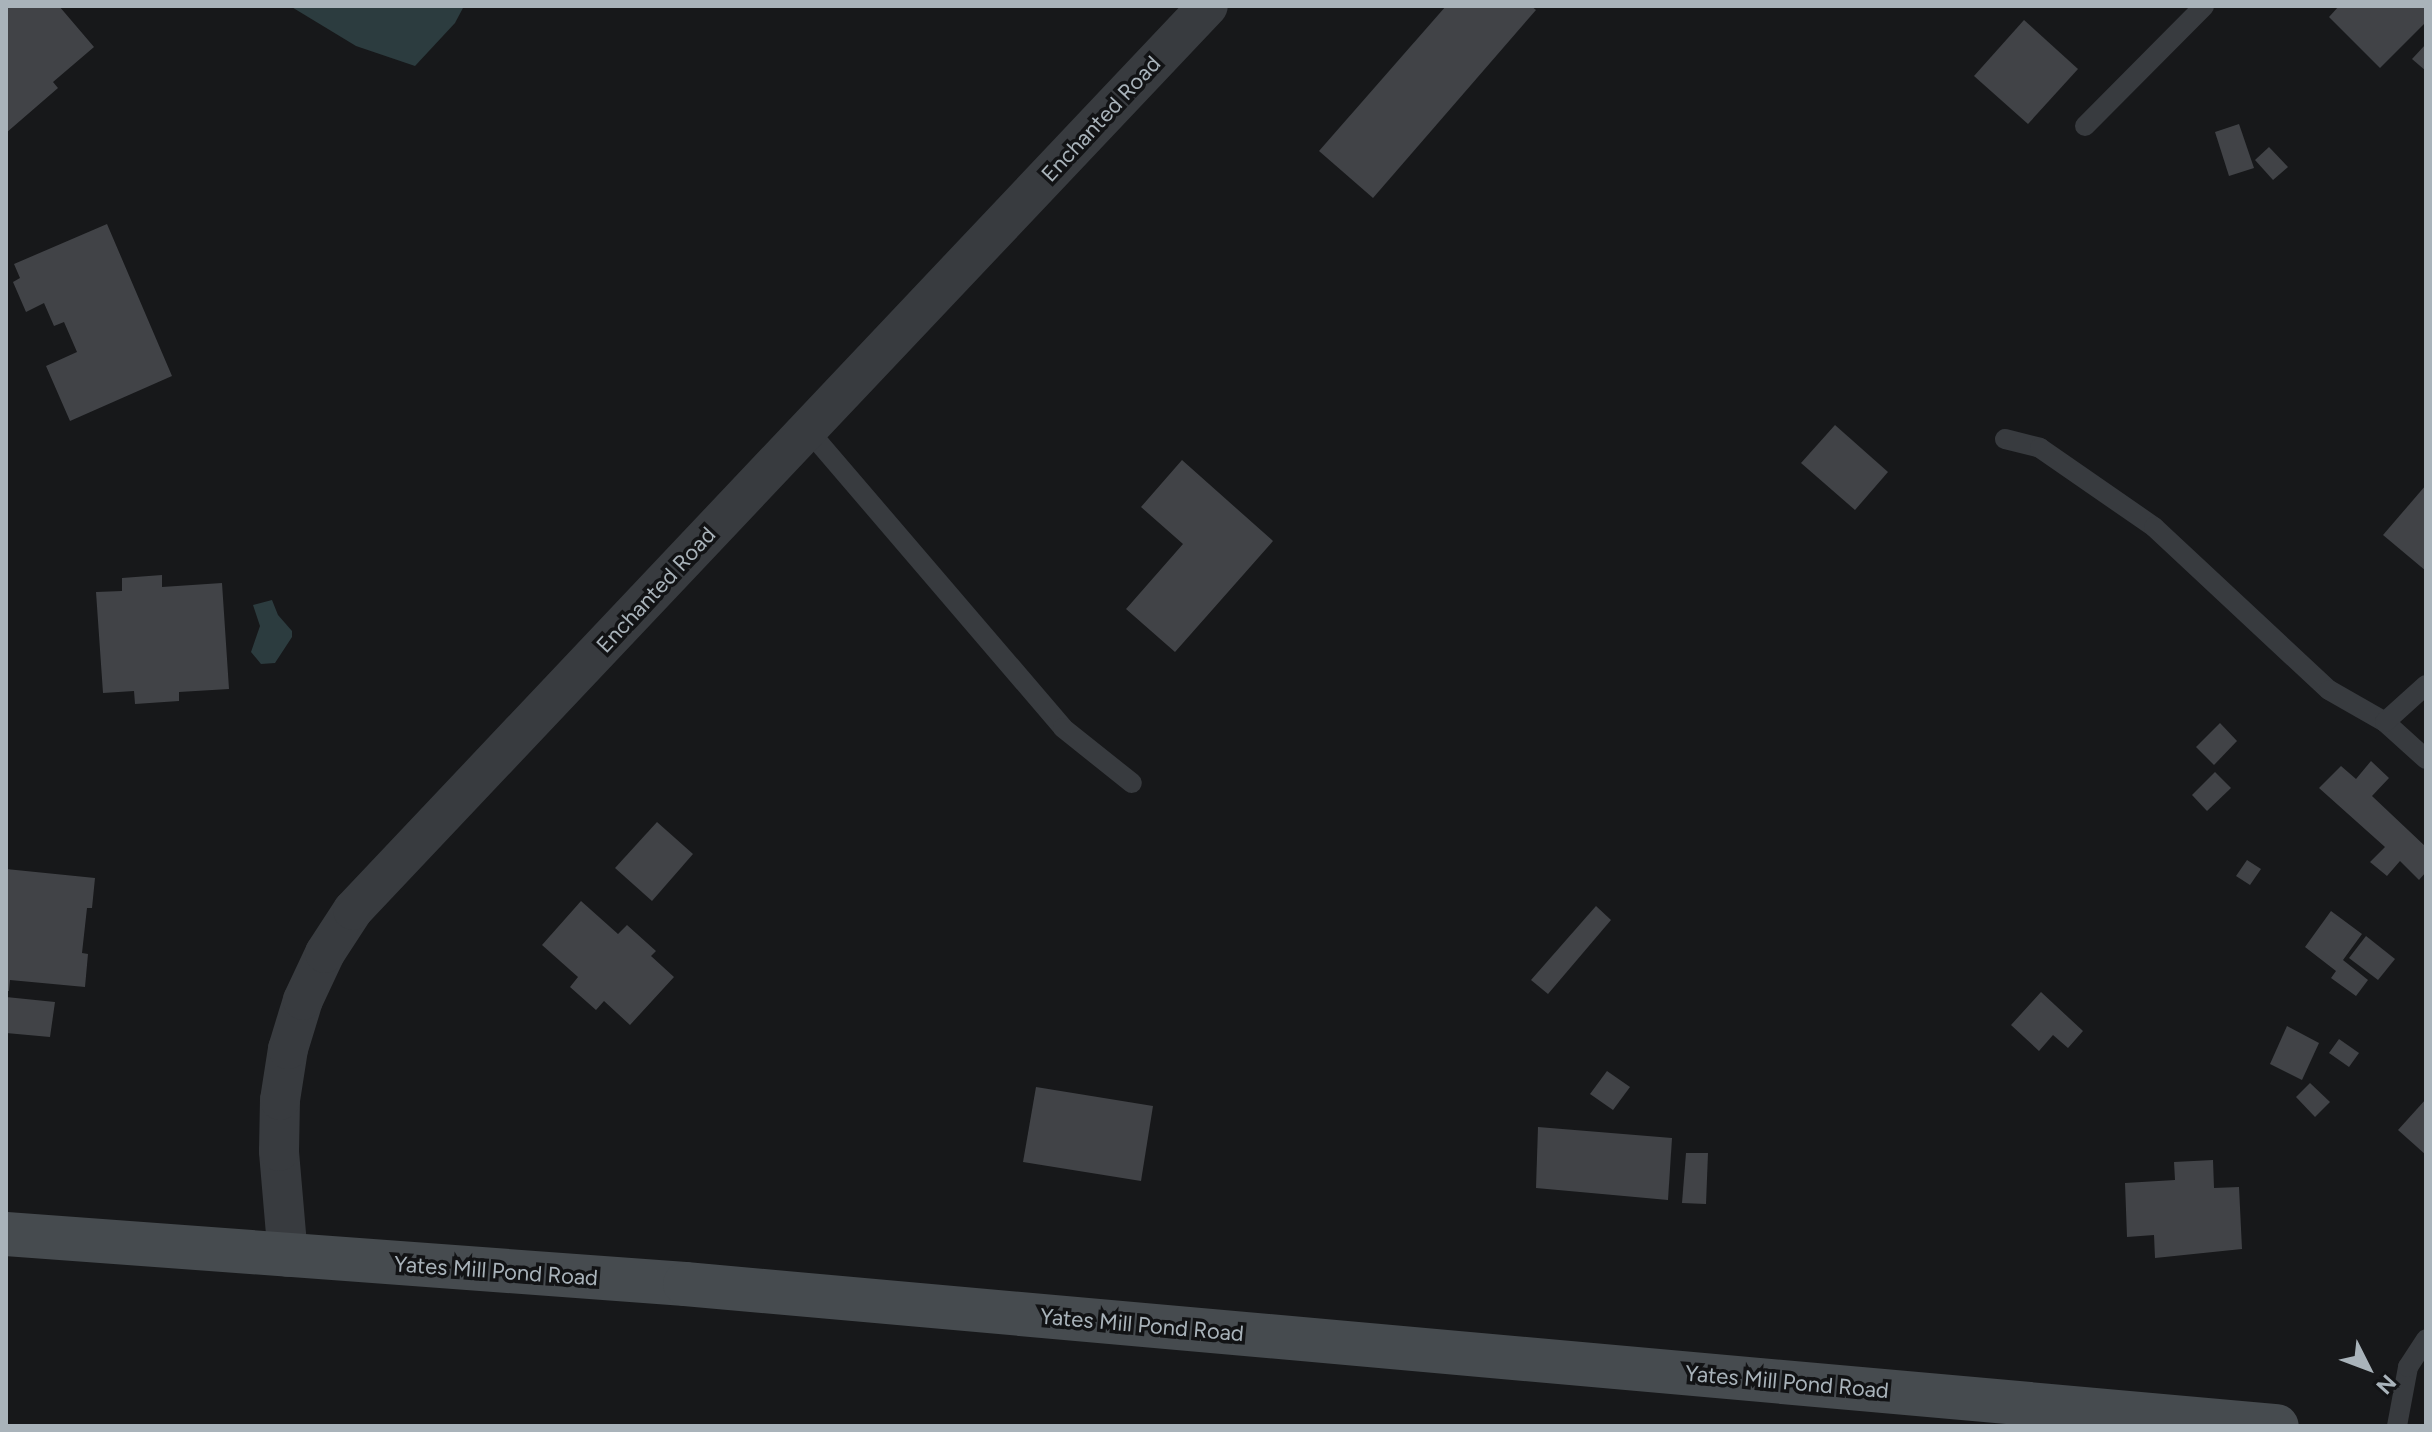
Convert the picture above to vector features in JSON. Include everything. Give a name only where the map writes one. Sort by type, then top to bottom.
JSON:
[{"type":"street","name":"Enchanted Road","points":[[288,1257],[279,1151],[280,1100],[288,1049],[303,1000],[325,953],[353,910],[1208,6]]},
{"type":"street","name":"Yates Mill Pond Road","points":[[6,1234],[685,1284],[2277,1426]]},
{"type":"lane","points":[[2085,126],[2204,6]]},
{"type":"lane","points":[[808,430],[1063,728],[1132,783]]},
{"type":"lane","points":[[2005,439],[2040,448],[2154,527],[2329,690],[2385,722],[2426,759]]},
{"type":"lane","points":[[2385,722],[2426,685]]},
{"type":"lane","points":[[2397,1426],[2408,1367],[2426,1339]]},
{"type":"shaded area","points":[[290,6],[464,6],[455,23],[415,66],[356,46]]},
{"type":"shaded area","points":[[272,600],[278,615],[292,631],[292,637],[275,663],[261,664],[251,652],[260,626],[253,605]]},
{"type":"building","points":[[6,6],[59,6],[94,47],[53,82],[58,88],[6,133]]},
{"type":"building","points":[[1446,6],[1531,6],[1536,10],[1373,198],[1319,151]]},
{"type":"building","points":[[2339,6],[2426,6],[2426,22],[2380,68],[2329,17]]},
{"type":"building","points":[[2024,20],[2078,69],[2028,124],[1974,76]]},
{"type":"building","points":[[2426,44],[2426,71],[2412,59]]},
{"type":"building","points":[[2239,124],[2254,168],[2229,176],[2215,132]]},
{"type":"building","points":[[2269,147],[2288,167],[2273,180],[2255,160]]},
{"type":"building","points":[[107,224],[172,376],[70,421],[46,366],[77,352],[64,322],[54,326],[44,303],[26,312],[13,282],[20,278],[14,264]]},
{"type":"building","points":[[1835,425],[1888,472],[1855,510],[1801,463]]},
{"type":"building","points":[[1182,460],[1273,541],[1175,652],[1126,609],[1183,544],[1141,507]]},
{"type":"building","points":[[2426,485],[2426,571],[2383,535]]},
{"type":"building","points":[[162,575],[162,587],[222,583],[229,689],[179,692],[179,701],[135,704],[134,691],[103,693],[96,592],[122,591],[122,578]]},
{"type":"building","points":[[2220,723],[2237,741],[2214,765],[2196,747]]},
{"type":"building","points":[[2371,761],[2389,778],[2372,796],[2426,847],[2426,872],[2419,880],[2400,861],[2387,876],[2370,862],[2385,847],[2319,788],[2341,766],[2356,779]]},
{"type":"building","points":[[2215,772],[2231,788],[2207,811],[2192,795]]},
{"type":"building","points":[[657,822],[693,854],[652,901],[615,868]]},
{"type":"building","points":[[2247,860],[2261,869],[2250,885],[2236,876]]},
{"type":"building","points":[[6,869],[95,878],[92,908],[87,908],[82,953],[88,954],[85,987],[10,980],[9,991],[6,991]]},
{"type":"building","points":[[581,901],[618,934],[627,925],[656,951],[651,956],[674,977],[630,1025],[604,1001],[596,1010],[570,987],[578,977],[542,945]]},
{"type":"building","points":[[1596,906],[1611,920],[1548,994],[1531,980]]},
{"type":"building","points":[[2331,911],[2362,934],[2343,960],[2368,980],[2356,996],[2331,978],[2336,971],[2305,947]]},
{"type":"building","points":[[2366,936],[2395,959],[2378,980],[2349,958]]},
{"type":"building","points":[[2041,992],[2083,1031],[2068,1048],[2053,1035],[2039,1051],[2011,1025]]},
{"type":"building","points":[[6,997],[55,1002],[50,1037],[6,1033]]},
{"type":"building","points":[[2287,1026],[2319,1043],[2302,1080],[2270,1064]]},
{"type":"building","points":[[2339,1039],[2359,1053],[2349,1067],[2329,1053]]},
{"type":"building","points":[[1607,1071],[1630,1087],[1613,1110],[1590,1094]]},
{"type":"building","points":[[2310,1083],[2330,1102],[2315,1117],[2296,1097]]},
{"type":"building","points":[[1036,1087],[1153,1106],[1141,1181],[1023,1162]]},
{"type":"building","points":[[2426,1099],[2426,1155],[2398,1130]]},
{"type":"building","points":[[1538,1127],[1672,1138],[1668,1200],[1536,1188]]},
{"type":"building","points":[[1686,1153],[1708,1153],[1706,1204],[1682,1203]]},
{"type":"building","points":[[2213,1160],[2214,1188],[2239,1187],[2242,1249],[2155,1258],[2154,1235],[2127,1237],[2125,1183],[2175,1180],[2174,1162]]}]
